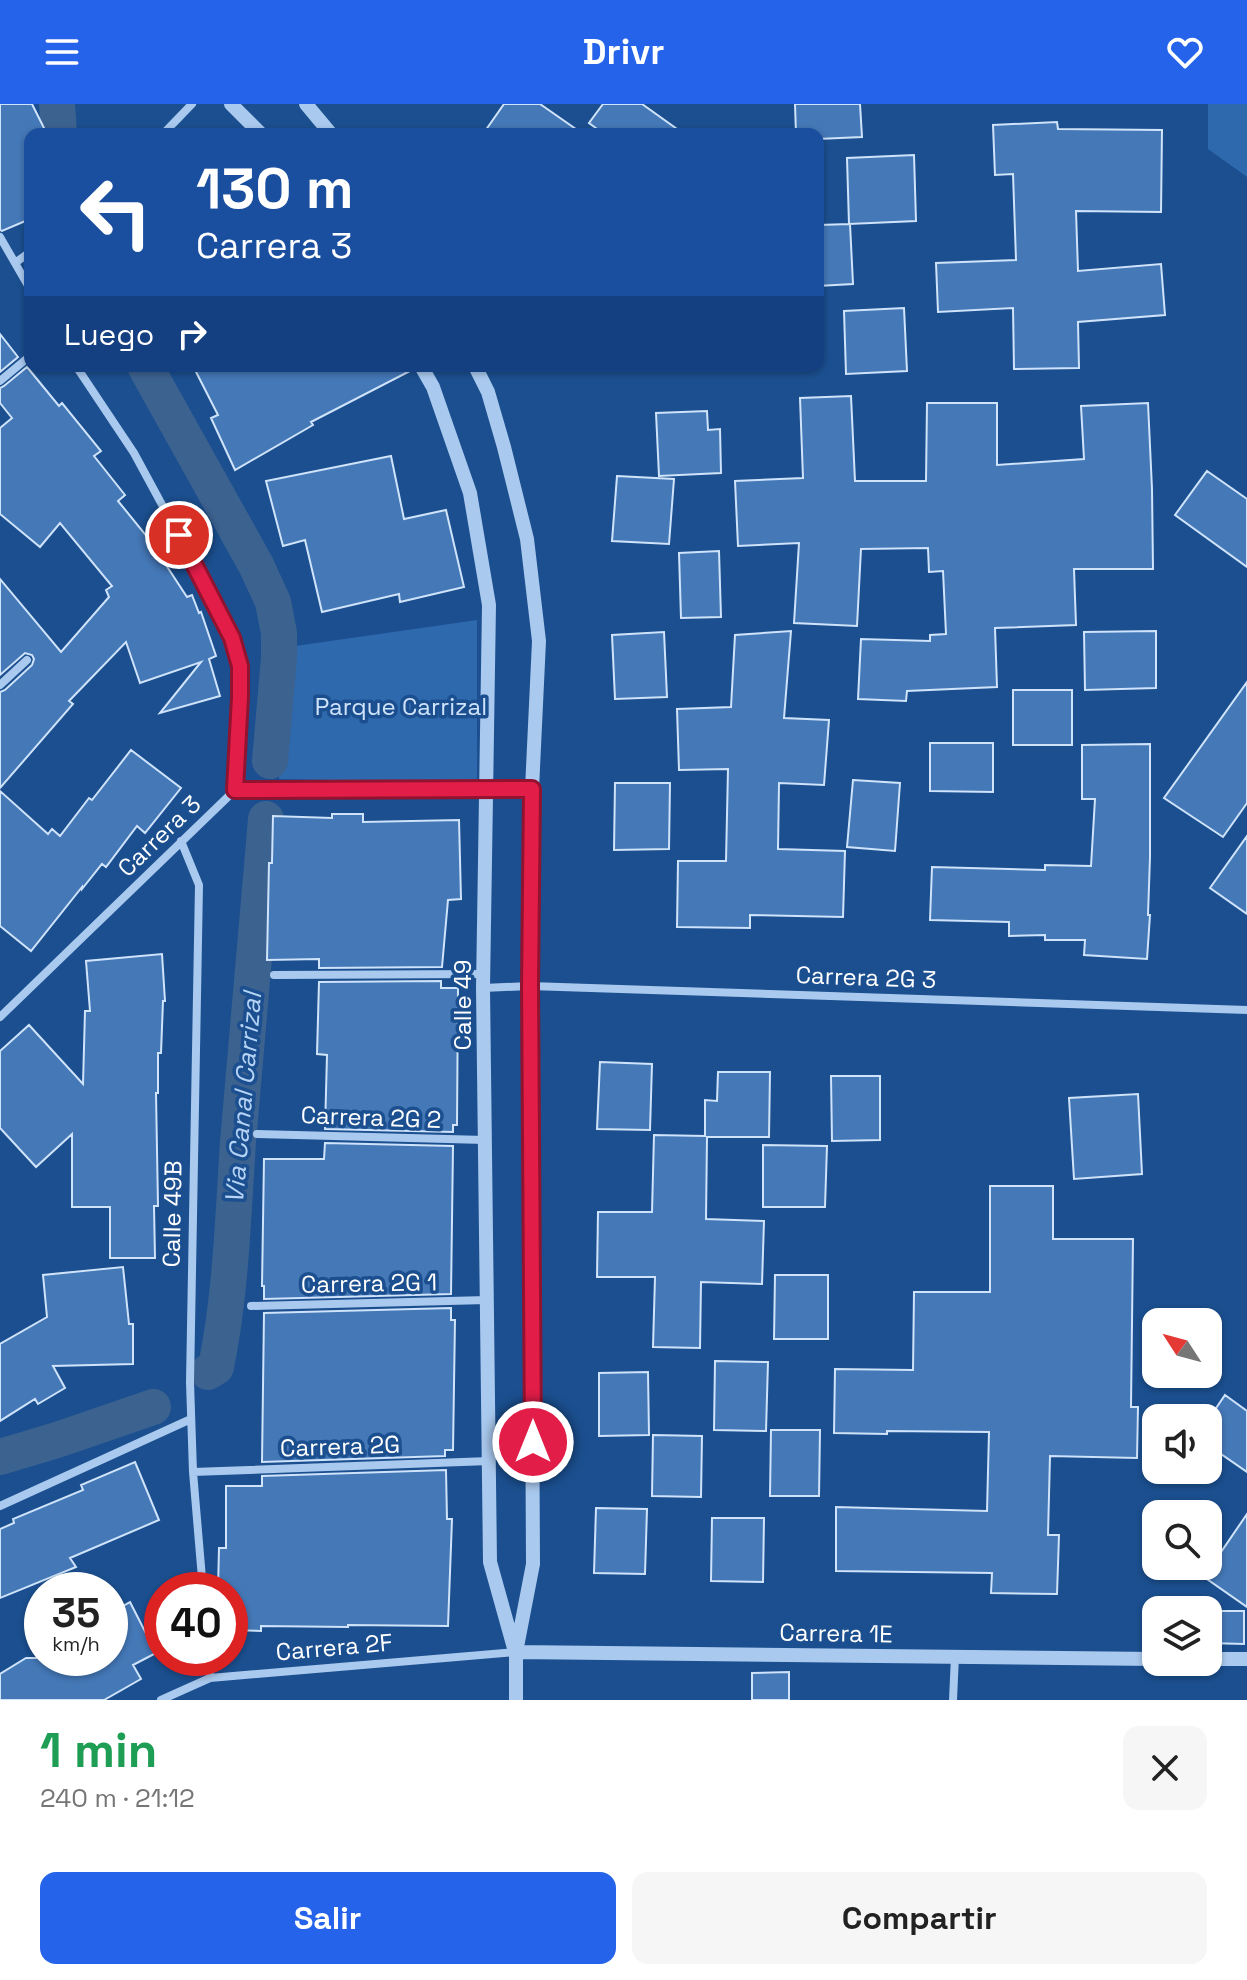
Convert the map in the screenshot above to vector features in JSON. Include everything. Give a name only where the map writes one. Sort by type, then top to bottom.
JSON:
[{"type":"street","points":[[169,128],[192,104]]},
{"type":"street","points":[[231,104],[255,128]]},
{"type":"street","points":[[306,104],[326,128]]},
{"type":"street","points":[[0,237],[24,279]]},
{"type":"street","points":[[15,263],[24,256]]},
{"type":"street","points":[[0,381],[24,361]]},
{"type":"street","points":[[80,372],[134,453],[232,638],[240,666],[235,790]]},
{"type":"street","name":"Calle 49","points":[[424,372],[433,387],[470,493],[489,605],[483,981],[490,1562],[516,1652]]},
{"type":"street","name":"Calle 49","points":[[478,372],[488,392],[527,539],[539,641],[532,789],[530,986],[533,1564],[516,1652],[516,1700]]},
{"type":"street","points":[[0,685],[27,660]]},
{"type":"street","name":"Carrera 3","points":[[0,1017],[235,790],[532,789]]},
{"type":"street","name":"Calle 49B","points":[[181,841],[199,885],[191,1419],[201,1572]]},
{"type":"street","name":"Carrera 2G 3","points":[[274,975],[1247,1010]]},
{"type":"street","name":"Carrera 2G 2","points":[[257,1134],[485,1140]]},
{"type":"street","name":"Carrera 2G 1","points":[[251,1306],[487,1300]]},
{"type":"street","points":[[0,1506],[191,1419]]},
{"type":"street","name":"Carrera 2G","points":[[193,1472],[489,1461]]},
{"type":"street","name":"Carrera 1E","points":[[516,1652],[1142,1659]]},
{"type":"street","name":"Carrera 2F","points":[[161,1700],[210,1678],[516,1652]]},
{"type":"street","points":[[953,1700],[955,1656]]},
{"type":"street","points":[[1222,1659],[1247,1659]]},
{"type":"green space","points":[[1208,104],[1247,104],[1247,177],[1208,149]]},
{"type":"green space","name":"Parque Carrizal","points":[[477,620],[477,783],[279,779],[288,647]]},
{"type":"building","points":[[0,104],[32,104],[44,128],[24,128],[24,222],[0,230]]},
{"type":"building","points":[[504,104],[540,104],[574,128],[487,128]]},
{"type":"building","points":[[603,104],[642,104],[676,128],[596,128],[589,123]]},
{"type":"building","points":[[795,104],[860,104],[862,137],[824,139],[824,128],[796,128]]},
{"type":"building","points":[[1057,122],[1058,129],[1162,130],[1161,212],[1076,211],[1078,271],[1161,264],[1165,315],[1078,322],[1079,368],[1014,369],[1013,308],[938,312],[936,263],[1016,260],[1013,174],[995,175],[993,125]]},
{"type":"building","points":[[914,155],[916,221],[849,224],[847,158]]},
{"type":"building","points":[[850,224],[853,284],[824,286],[824,225]]},
{"type":"building","points":[[904,308],[907,371],[846,374],[844,311]]},
{"type":"building","points":[[0,334],[18,357],[0,372]]},
{"type":"building","points":[[24,369],[31,372],[59,406],[62,403],[101,451],[94,456],[125,495],[118,501],[149,539],[187,597],[192,595],[201,612],[216,656],[209,659],[220,696],[160,713],[201,662],[140,683],[126,642],[69,701],[73,704],[0,788],[0,692],[32,665],[34,659],[25,653],[0,675],[0,579],[61,652],[109,597],[106,590],[112,586],[60,523],[40,547],[0,514],[0,428],[12,418],[0,403],[0,388]]},
{"type":"building","points":[[196,372],[408,372],[311,422],[313,425],[235,470],[211,418],[218,415]]},
{"type":"building","points":[[851,396],[855,481],[926,481],[927,403],[997,403],[997,465],[1084,459],[1081,406],[1148,403],[1153,569],[1074,569],[1076,625],[995,628],[997,687],[907,691],[906,701],[858,699],[861,639],[930,641],[930,635],[946,634],[943,571],[929,572],[928,548],[861,549],[857,626],[794,623],[799,543],[738,546],[735,481],[803,478],[800,398]]},
{"type":"building","points":[[707,411],[708,430],[720,429],[721,473],[659,476],[656,413]]},
{"type":"building","points":[[391,456],[404,519],[446,510],[464,587],[400,602],[399,594],[322,612],[305,540],[283,546],[266,481]]},
{"type":"building","points":[[1207,471],[1247,499],[1247,567],[1175,515]]},
{"type":"building","points":[[617,476],[674,479],[669,544],[612,541]]},
{"type":"building","points":[[719,551],[721,617],[681,618],[679,553]]},
{"type":"building","points":[[791,631],[784,718],[829,720],[824,785],[779,783],[778,849],[845,851],[843,917],[750,915],[750,928],[677,927],[678,861],[726,861],[728,769],[679,770],[677,709],[731,707],[735,635]]},
{"type":"building","points":[[1156,631],[1156,688],[1085,690],[1084,632]]},
{"type":"building","points":[[664,632],[667,697],[615,699],[612,635]]},
{"type":"building","points":[[1247,682],[1247,803],[1223,837],[1164,798]]},
{"type":"building","points":[[1013,690],[1072,690],[1072,745],[1013,745]]},
{"type":"building","points":[[930,743],[993,743],[993,792],[930,791]]},
{"type":"building","points":[[1150,744],[1147,959],[1084,955],[1085,940],[1045,940],[1045,935],[1009,936],[1009,922],[930,920],[932,867],[1045,870],[1045,865],[1091,866],[1095,799],[1082,799],[1082,745]]},
{"type":"building","points":[[131,750],[181,788],[145,833],[137,826],[106,867],[102,864],[31,951],[0,926],[0,791],[48,834],[52,829],[60,836]]},
{"type":"building","points":[[853,780],[900,783],[895,851],[847,847]]},
{"type":"building","points":[[615,783],[670,783],[669,849],[614,850]]},
{"type":"building","points":[[332,814],[363,814],[363,822],[459,820],[461,899],[448,900],[442,967],[319,968],[319,959],[267,960],[273,816],[332,818]]},
{"type":"building","points":[[1247,836],[1247,914],[1210,888]]},
{"type":"building","points":[[162,954],[165,1001],[156,1093],[158,1206],[154,1206],[155,1258],[110,1258],[110,1207],[72,1207],[72,1134],[36,1167],[0,1128],[0,1051],[29,1025],[83,1084],[85,1011],[90,1011],[86,961]]},
{"type":"building","points":[[441,981],[441,988],[458,988],[457,1125],[453,1125],[453,1132],[325,1129],[327,1055],[317,1054],[319,982]]},
{"type":"building","points":[[600,1062],[652,1064],[650,1130],[597,1129]]},
{"type":"building","points":[[718,1072],[770,1072],[769,1137],[707,1137],[706,1219],[764,1221],[762,1284],[701,1282],[700,1348],[653,1347],[655,1277],[597,1277],[598,1212],[652,1212],[654,1135],[705,1136],[705,1100],[717,1101]]},
{"type":"building","points":[[831,1076],[880,1076],[880,1140],[832,1141]]},
{"type":"building","points":[[1138,1094],[1142,1174],[1074,1179],[1069,1098]]},
{"type":"building","points":[[325,1143],[453,1146],[451,1294],[264,1299],[264,1159],[324,1159]]},
{"type":"building","points":[[763,1145],[827,1146],[825,1207],[763,1207]]},
{"type":"building","points":[[990,1186],[1053,1186],[1053,1239],[1133,1239],[1131,1407],[1138,1407],[1137,1458],[1050,1456],[1048,1535],[1059,1535],[1057,1594],[991,1593],[992,1573],[836,1571],[836,1507],[987,1511],[989,1432],[834,1433],[835,1369],[913,1370],[914,1292],[990,1292]]},
{"type":"building","points":[[123,1267],[129,1324],[133,1324],[133,1364],[53,1366],[65,1388],[38,1404],[35,1399],[0,1421],[0,1344],[47,1317],[43,1275]]},
{"type":"building","points":[[775,1275],[828,1275],[828,1339],[774,1339]]},
{"type":"building","points":[[451,1308],[451,1320],[455,1320],[453,1450],[445,1450],[445,1456],[262,1462],[264,1313]]},
{"type":"building","points":[[715,1361],[768,1362],[766,1431],[714,1430]]},
{"type":"building","points":[[648,1372],[649,1435],[599,1436],[599,1373]]},
{"type":"building","points":[[1225,1395],[1247,1411],[1247,1472],[1222,1455],[1222,1404],[1219,1404]]},
{"type":"building","points":[[771,1430],[820,1430],[819,1496],[770,1496]]},
{"type":"building","points":[[653,1435],[702,1436],[701,1497],[652,1496]]},
{"type":"building","points":[[135,1462],[159,1520],[70,1558],[76,1567],[64,1572],[24,1572],[24,1588],[0,1598],[0,1529],[14,1523],[13,1519],[83,1490],[81,1485]]},
{"type":"building","points":[[446,1470],[447,1519],[452,1519],[448,1626],[261,1626],[261,1631],[248,1631],[248,1572],[218,1572],[219,1548],[226,1548],[226,1486],[262,1486],[262,1476]]},
{"type":"building","points":[[596,1508],[647,1509],[645,1574],[594,1573]]},
{"type":"building","points":[[1247,1514],[1247,1607],[1208,1580],[1222,1580],[1222,1551]]},
{"type":"building","points":[[712,1518],[764,1518],[763,1582],[711,1581]]},
{"type":"building","points":[[128,1603],[144,1629],[144,1659],[133,1665],[141,1679],[104,1700],[0,1700],[0,1674],[24,1659],[24,1676],[128,1676]]},
{"type":"building","points":[[1222,1611],[1244,1611],[1244,1644],[1222,1643]]},
{"type":"building","points":[[789,1672],[789,1700],[752,1700],[752,1673]]},
{"type":"waterway","name":"Via Canal Carrizal","points":[[57,104],[59,128]]},
{"type":"waterway","name":"Via Canal Carrizal","points":[[148,372],[256,565],[273,602],[279,633],[279,658],[270,761]]},
{"type":"waterway","name":"Via Canal Carrizal","points":[[208,1372],[216,1367],[228,1283],[266,819]]},
{"type":"waterway","name":"Via Canal Carrizal","points":[[0,1457],[153,1407]]},
{"type":"route","points":[[179,535],[232,638],[240,666],[235,790],[532,789],[533,1442]]}]
